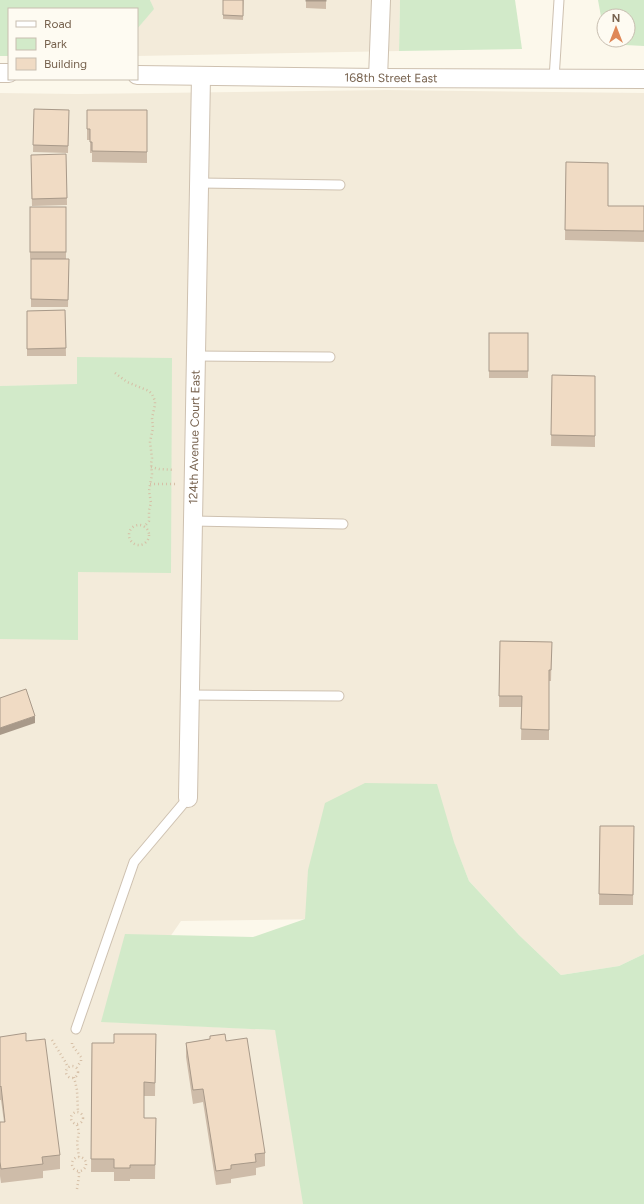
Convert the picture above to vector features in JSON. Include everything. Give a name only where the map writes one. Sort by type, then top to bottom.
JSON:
[{"type":"street","points":[[378,78],[381,0]]},
{"type":"street","name":"168th Street East","points":[[138,75],[644,79]]},
{"type":"street","name":"124th Avenue Court East","points":[[188,798],[201,76]]},
{"type":"lane","points":[[554,79],[559,0]]},
{"type":"lane","points":[[199,183],[340,185]]},
{"type":"lane","points":[[196,356],[330,357]]},
{"type":"lane","points":[[193,521],[343,524]]},
{"type":"lane","points":[[190,694],[339,696]]},
{"type":"lane","points":[[76,1029],[134,862],[188,798]]},
{"type":"path","points":[[115,373],[127,382],[149,391],[155,401],[152,418],[153,428],[150,442],[152,474],[149,491],[151,502],[149,520],[144,527]]},
{"type":"path","points":[[151,467],[193,477]]},
{"type":"path","points":[[150,484],[193,477]]},
{"type":"path","points":[[138,525],[144,527],[147,529],[149,535],[147,541],[138,546],[132,543],[130,541],[129,534],[132,528],[138,525]]},
{"type":"path","points":[[52,1040],[66,1063],[68,1068],[66,1071],[68,1076],[74,1077]]},
{"type":"path","points":[[72,1045],[81,1057],[81,1061],[77,1067],[78,1073],[74,1077]]},
{"type":"path","points":[[68,1068],[73,1066],[77,1067]]},
{"type":"path","points":[[74,1077],[77,1090],[78,1112],[82,1114],[83,1118],[82,1122],[77,1125]]},
{"type":"path","points":[[78,1112],[74,1113],[71,1118],[72,1122],[77,1125],[79,1132],[77,1143],[79,1157]]},
{"type":"path","points":[[79,1157],[83,1158],[86,1163],[83,1169],[79,1170]]},
{"type":"path","points":[[79,1157],[74,1159],[72,1162],[73,1167],[79,1170]]},
{"type":"path","points":[[77,1189],[79,1170]]},
{"type":"shaded area","points":[[150,0],[400,0],[399,51],[138,56],[138,28],[153,9]]},
{"type":"shaded area","points":[[387,90],[644,93],[644,954],[619,966],[561,975],[519,935],[469,881],[454,843],[399,918],[181,921],[111,1022],[275,1030],[325,1204],[0,1204],[0,639],[78,639],[78,385],[0,386],[0,93],[77,94]]},
{"type":"green space","points":[[0,0],[150,0],[154,9],[138,28],[138,8],[8,8],[8,56],[0,56]]},
{"type":"green space","points":[[400,0],[515,0],[522,49],[399,51]]},
{"type":"green space","points":[[598,0],[644,0],[644,46],[636,46],[636,8],[599,8]]},
{"type":"green space","points":[[77,357],[172,358],[171,573],[78,572],[78,640],[0,639],[0,386],[77,384]]},
{"type":"green space","points":[[365,783],[437,784],[454,842],[469,881],[519,935],[561,975],[619,966],[644,954],[644,1204],[303,1204],[275,1030],[101,1022],[125,934],[253,937],[305,919],[308,870],[325,803]]},
{"type":"building","points":[[223,0],[243,0],[243,16],[223,15]]},
{"type":"building","points":[[326,0],[326,1],[306,1]]},
{"type":"building","points":[[34,109],[69,110],[68,146],[33,145]]},
{"type":"building","points":[[87,110],[147,110],[147,152],[92,151],[90,129],[87,129]]},
{"type":"building","points":[[66,154],[67,198],[32,199],[31,155]]},
{"type":"building","points":[[566,162],[608,163],[608,206],[644,206],[644,231],[565,230]]},
{"type":"building","points":[[30,207],[66,207],[66,252],[30,252]]},
{"type":"building","points":[[31,259],[69,259],[68,300],[31,299]]},
{"type":"building","points":[[65,310],[66,348],[27,349],[27,311]]},
{"type":"building","points":[[489,333],[528,333],[528,371],[489,371]]},
{"type":"building","points":[[552,375],[595,376],[595,436],[551,435]]},
{"type":"building","points":[[500,641],[552,642],[551,670],[549,670],[549,730],[521,729],[522,696],[499,696]]},
{"type":"building","points":[[26,689],[35,716],[0,728],[0,698]]},
{"type":"building","points":[[600,826],[634,826],[633,895],[599,894]]},
{"type":"building","points":[[26,1033],[26,1041],[45,1039],[60,1155],[42,1157],[43,1164],[1,1169],[0,1122],[5,1122],[1,1086],[0,1087],[0,1037]]},
{"type":"building","points":[[114,1034],[156,1034],[155,1083],[144,1082],[144,1118],[156,1118],[155,1165],[130,1165],[130,1168],[114,1168],[114,1159],[91,1159],[92,1043],[114,1043]]},
{"type":"building","points":[[225,1034],[226,1041],[247,1038],[265,1153],[255,1154],[256,1162],[231,1165],[231,1169],[216,1171],[203,1089],[193,1090],[186,1043],[210,1039],[210,1036]]}]
